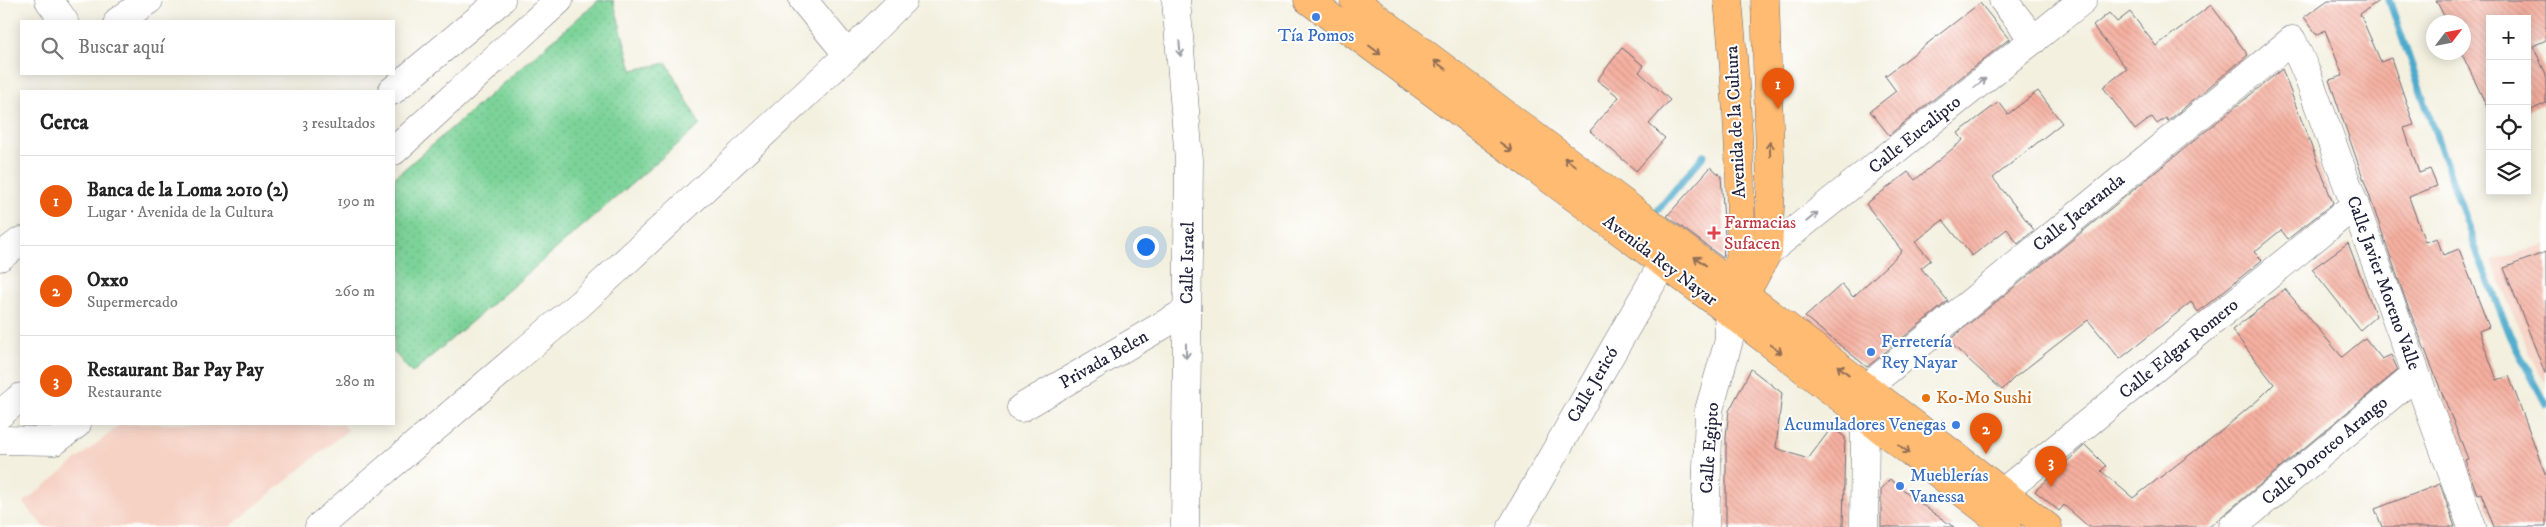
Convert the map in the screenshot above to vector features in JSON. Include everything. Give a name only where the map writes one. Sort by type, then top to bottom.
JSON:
[{"type":"main road","name":"Avenida Rey Nayar","points":[[1308,0],[1669,253]]},
{"type":"main road","name":"Avenida Rey Nayar","points":[[1354,0],[1669,253],[1865,419],[2007,527]]},
{"type":"main road","name":"Avenida de la Cultura","points":[[1728,0],[1738,102],[1740,184],[1741,250],[1735,310]]},
{"type":"main road","name":"Avenida de la Cultura","points":[[1735,310],[1768,252],[1771,186],[1765,0]]},
{"type":"main road","points":[[1740,184],[1771,186]]},
{"type":"main road","name":"Avenida Rey Nayar","points":[[1735,310],[1866,388],[2048,527]]},
{"type":"street","points":[[49,0],[63,20]]},
{"type":"street","points":[[119,20],[149,0]]},
{"type":"street","points":[[393,90],[500,0]]},
{"type":"street","points":[[395,150],[559,0]]},
{"type":"street","points":[[803,0],[848,55]]},
{"type":"street","points":[[319,527],[581,303],[848,55],[903,0]]},
{"type":"street","name":"Calle Israel","points":[[1176,0],[1189,160],[1185,527]]},
{"type":"street","name":"Calle Eucalipto","points":[[1768,252],[2082,0]]},
{"type":"street","points":[[2013,4],[2034,40]]},
{"type":"street","name":"Calle Javier Moreno Valle","points":[[2292,40],[2307,74],[2472,527]]},
{"type":"street","name":"Calle Jacaranda","points":[[1866,388],[2292,40]]},
{"type":"street","name":"Calle Edgar Romero","points":[[2003,492],[2355,205]]},
{"type":"street","points":[[0,257],[20,242]]},
{"type":"street","points":[[1741,250],[1768,252]]},
{"type":"street","name":"Calle Jericó","points":[[1512,527],[1669,253]]},
{"type":"street","name":"Calle Egipto","points":[[1705,527],[1709,410],[1735,310]]},
{"type":"street","name":"Privada Belen","points":[[1021,408],[1187,311]]},
{"type":"street","name":"Calle Doroteo Arango","points":[[2233,527],[2416,376]]},
{"type":"street","points":[[0,414],[20,399]]},
{"type":"street","points":[[1864,527],[1865,419]]},
{"type":"street","points":[[0,440],[55,441],[76,425]]},
{"type":"shaded area","points":[[2546,244],[2546,382],[2536,369],[2491,261]]},
{"type":"shaded area","points":[[120,425],[343,425],[348,430],[230,527],[44,527],[23,503]]},
{"type":"green space","points":[[599,0],[613,0],[632,70],[667,63],[700,125],[412,373],[395,353],[395,177]]},
{"type":"building","points":[[2328,0],[2380,0],[2360,14],[2381,62],[2391,58],[2414,125],[2404,128],[2419,173],[2430,169],[2437,186],[2409,197],[2425,242],[2437,238],[2443,255],[2459,249],[2489,327],[2479,331],[2497,380],[2509,376],[2546,476],[2546,527],[2494,527],[2481,493],[2477,494],[2465,460],[2468,459],[2407,304],[2329,80],[2343,76],[2325,30],[2317,35],[2304,17]]},
{"type":"building","points":[[2436,0],[2546,0],[2546,40],[2533,46],[2546,74],[2546,103],[2531,110],[2531,15],[2486,15],[2486,105],[2465,60],[2471,60],[2471,15],[2444,15]]},
{"type":"building","points":[[1980,3],[2009,39],[1889,135],[1870,111],[1896,91],[1885,76]]},
{"type":"building","points":[[2211,5],[2248,55],[2168,121],[2166,118],[2157,124],[2152,117],[2135,130],[2103,87],[2127,69],[2093,26],[2109,13],[2117,22],[2130,12],[2156,46]]},
{"type":"building","points":[[1622,48],[1644,66],[1639,72],[1670,100],[1649,124],[1665,138],[1636,171],[1590,131],[1619,97],[1597,80]]},
{"type":"building","points":[[2282,69],[2333,203],[2288,239],[2281,230],[2254,252],[2262,260],[2198,312],[2191,302],[2120,359],[2088,320],[2014,378],[2002,390],[1948,341]]},
{"type":"building","points":[[2038,91],[2062,123],[1993,178],[2034,230],[2018,244],[2007,229],[1972,256],[1943,220],[1915,242],[1931,260],[1921,268],[1948,301],[1867,367],[1805,317],[1842,284],[1853,297],[1902,251],[1866,204],[1908,172],[1915,180],[1963,140],[1958,133],[1999,102],[2008,114]]},
{"type":"building","points":[[1711,167],[1721,176],[1725,236],[1723,258],[1667,216]]},
{"type":"building","points":[[2348,243],[2376,316],[2360,330],[2312,269]]},
{"type":"building","points":[[2546,252],[2546,373],[2545,373],[2504,268]]},
{"type":"building","points":[[2285,289],[2342,357],[2365,338],[2382,359],[2391,355],[2398,370],[2209,527],[2089,527],[2064,505],[2059,511],[2035,491],[2085,445],[2106,466],[2101,471],[2133,498],[2221,431],[2274,384],[2232,330]]},
{"type":"building","points":[[1751,369],[1782,393],[1776,448],[1808,459],[1832,427],[1845,437],[1843,527],[1726,527],[1726,436],[1729,411]]},
{"type":"building","points":[[1890,479],[1954,527],[1881,527],[1881,490]]},
{"type":"building","points":[[2440,484],[2455,527],[2382,527],[2375,509]]},
{"type":"waterway","points":[[2389,0],[2478,255],[2512,340],[2546,404]]},
{"type":"waterway","points":[[1658,210],[1704,155]]},
{"type":"place","name":"Tía Pomos","points":[[1316,17]]},
{"type":"place","name":"Banca de la Loma 2010 (2)","points":[[1778,109]]},
{"type":"place","name":"Farmacias Sufacen","points":[[1714,233]]},
{"type":"place","name":"Ferretería Rey Nayar","points":[[1871,352]]},
{"type":"place","name":"Ko-Mo Sushi","points":[[1926,398]]},
{"type":"place","name":"Acumuladores Venegas","points":[[1956,425]]},
{"type":"place","name":"Oxxo","points":[[1986,454]]},
{"type":"place","name":"Mueblerías Vanessa","points":[[1900,486]]},
{"type":"place","name":"Restaurant Bar Pay Pay","points":[[2051,487]]}]
